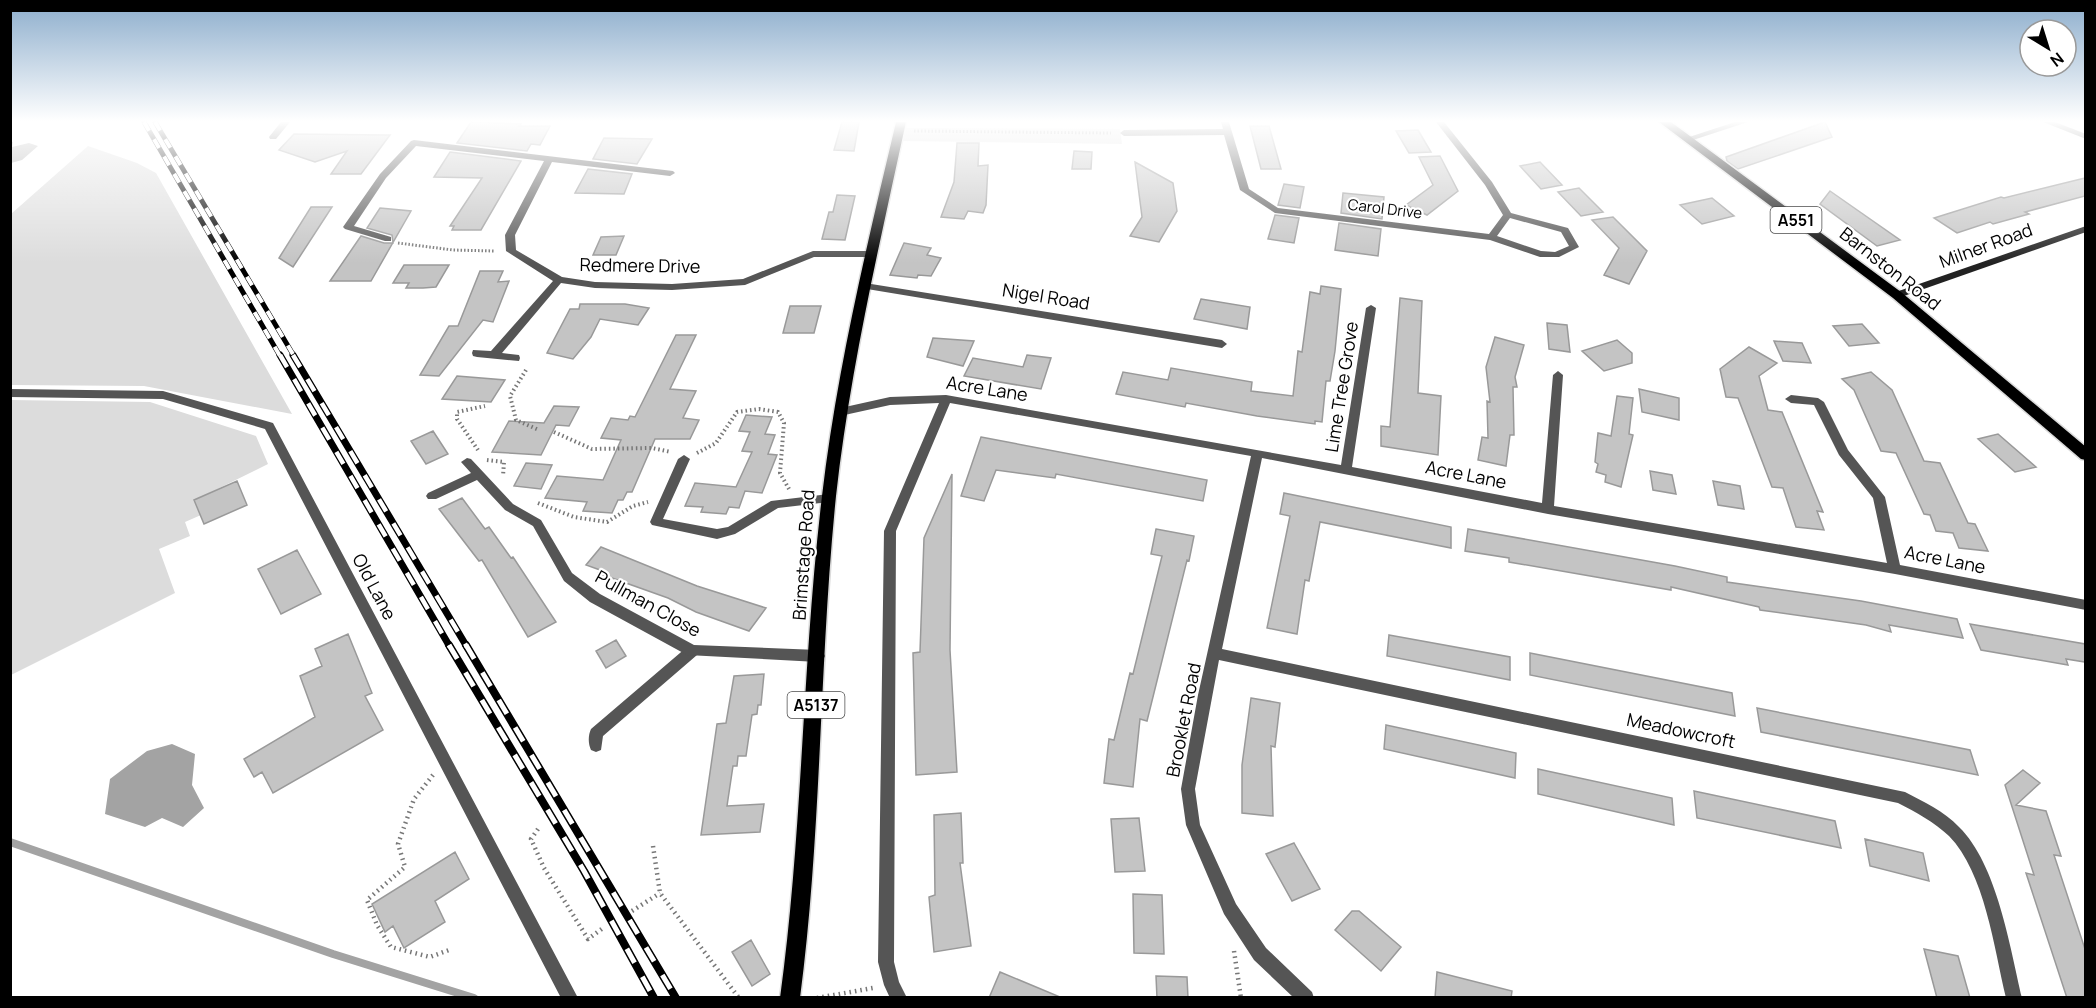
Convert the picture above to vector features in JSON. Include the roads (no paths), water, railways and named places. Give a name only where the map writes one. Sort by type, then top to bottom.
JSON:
[{"type":"main road","name":"Brimstage Road","points":[[790,998],[808,849],[829,498],[840,412],[891,169]]},
{"type":"main road","name":"Barnston Road","points":[[1728,169],[1898,295],[2085,455]]},
{"type":"street","points":[[388,239],[348,227],[390,169]]},
{"type":"street","name":"Redmere Drive","points":[[544,169],[510,235],[511,251],[559,280],[595,285],[672,287],[745,282],[813,254],[872,254]]},
{"type":"street","points":[[636,169],[670,173]]},
{"type":"street","name":"Carol Drive","points":[[1238,169],[1245,190],[1275,210],[1491,237],[1540,254],[1556,255],[1574,247],[1565,231],[1508,215]]},
{"type":"street","points":[[1477,169],[1508,215],[1491,237]]},
{"type":"street","name":"Milner Road","points":[[1898,295],[2085,229]]},
{"type":"street","points":[[494,354],[559,280]]},
{"type":"street","name":"Nigel Road","points":[[865,286],[1222,344]]},
{"type":"street","name":"Lime Tree Grove","points":[[1346,470],[1371,308]]},
{"type":"street","points":[[477,352],[515,358]]},
{"type":"street","points":[[1548,510],[1558,375]]},
{"type":"street","name":"Old Lane","points":[[10,393],[163,395],[269,426],[570,998]]},
{"type":"street","points":[[896,991],[886,962],[890,531],[946,399]]},
{"type":"street","name":"Acre Lane","points":[[840,412],[890,400],[946,399],[1257,453],[1548,510],[1895,569],[2085,605]]},
{"type":"street","points":[[1791,399],[1818,402],[1843,452],[1880,497],[1895,569]]},
{"type":"street","name":"Brooklet Road","points":[[1257,453],[1188,789],[1193,825],[1230,909],[1260,954],[1306,998]]},
{"type":"street","points":[[684,459],[656,522],[717,534],[731,531],[776,504],[829,498]]},
{"type":"street","name":"Pullman Close","points":[[467,462],[509,507],[537,523],[568,577],[595,598],[692,651],[818,656]]},
{"type":"street","points":[[432,496],[478,475]]},
{"type":"street","points":[[596,746],[596,733],[692,651]]},
{"type":"street","name":"Meadowcroft","points":[[1215,653],[1900,797],[1942,822],[1959,837],[1978,865],[2014,998]]},
{"type":"waterway","points":[[10,842],[333,954],[474,998]]},
{"type":"railway","points":[[171,169],[280,356]]},
{"type":"railway","points":[[183,169],[294,356]]},
{"type":"railway","points":[[280,355],[450,647]]},
{"type":"railway","points":[[293,355],[467,647]]},
{"type":"railway","points":[[449,645],[584,871],[654,998]]},
{"type":"railway","points":[[466,645],[676,998]]}]
